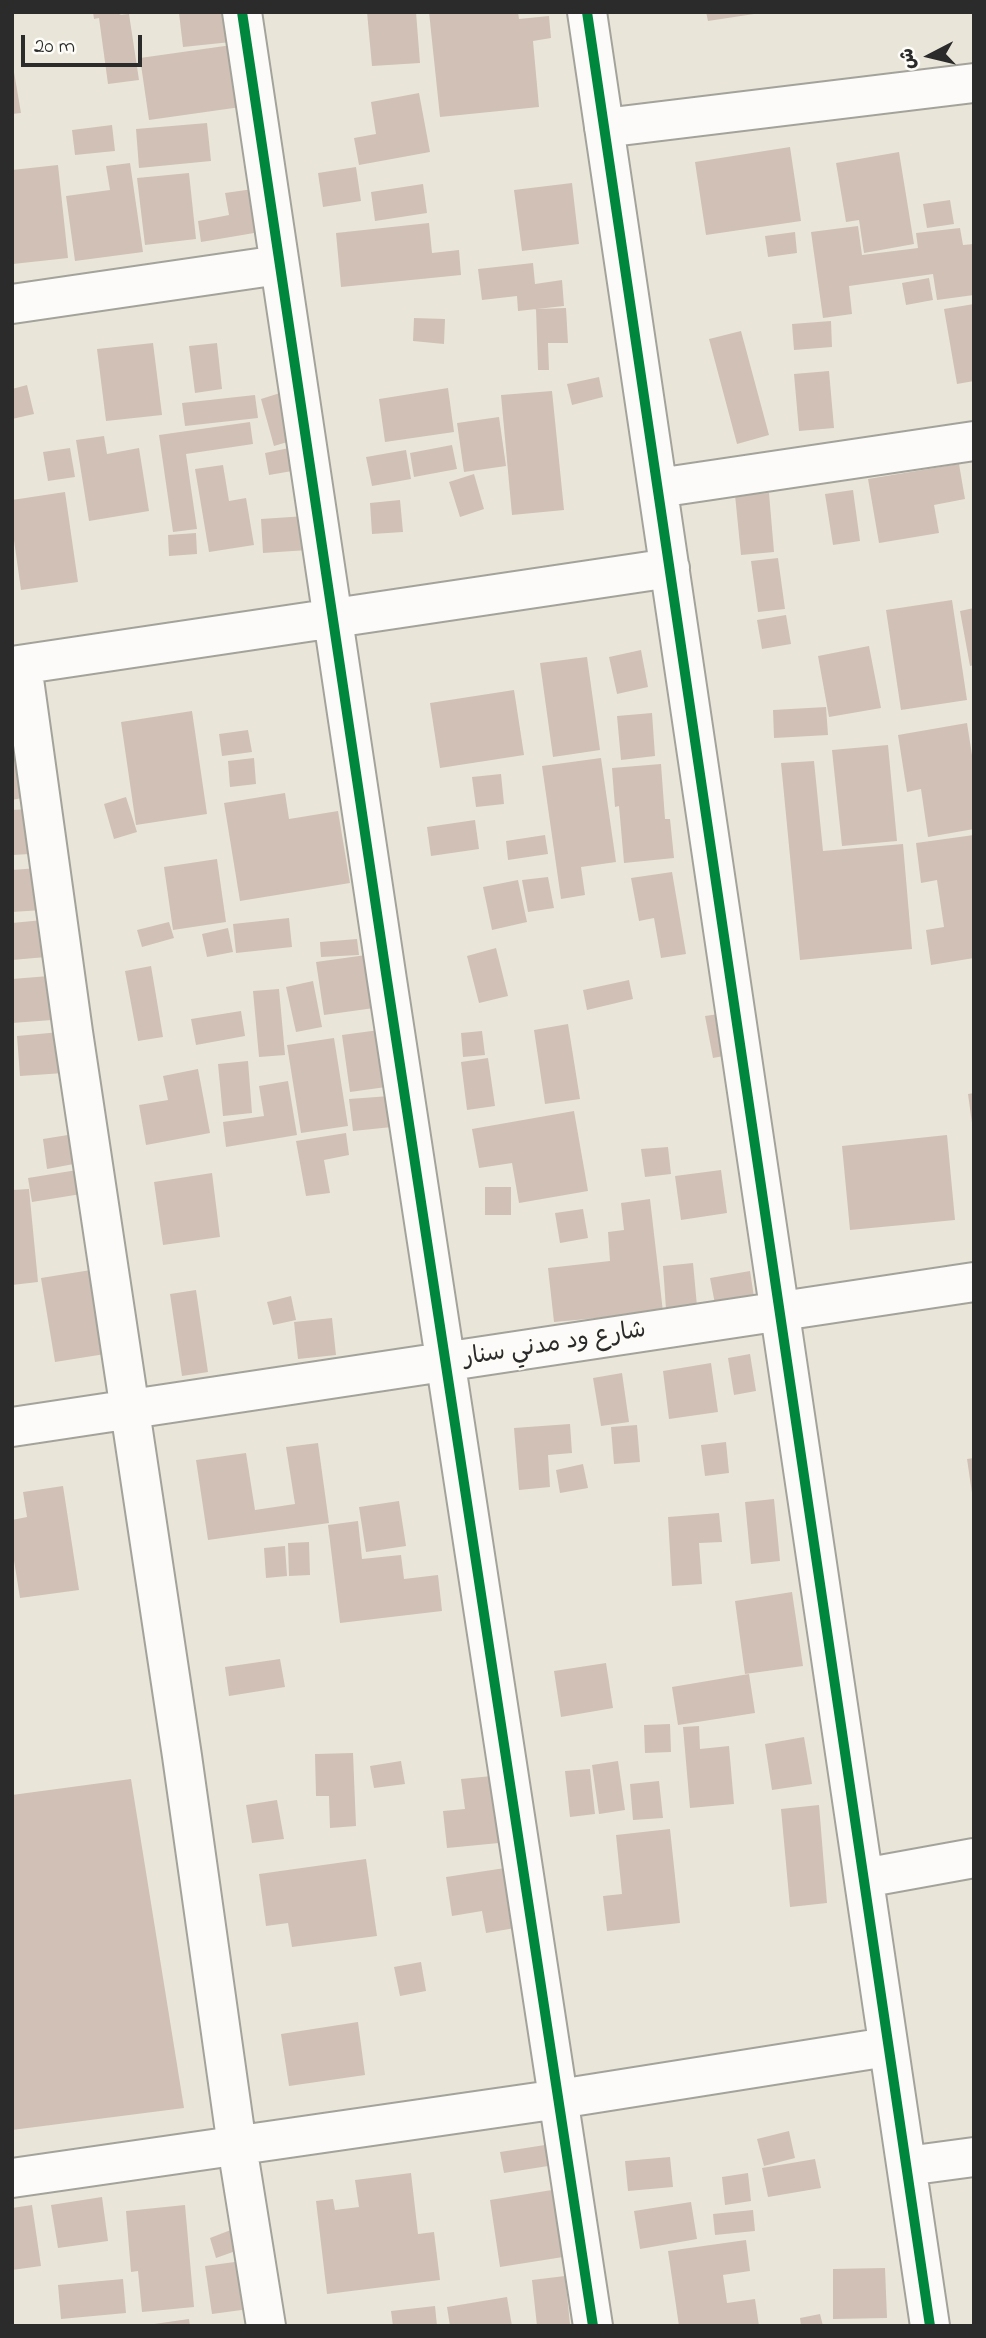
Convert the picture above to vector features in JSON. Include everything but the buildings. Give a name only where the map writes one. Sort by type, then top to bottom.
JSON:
[{"type":"street","points":[[242,12],[593,2326]]},
{"type":"street","points":[[587,12],[930,2326]]},
{"type":"street","points":[[604,128],[974,83]]},
{"type":"street","points":[[12,304],[279,265]]},
{"type":"street","points":[[658,488],[974,441]]},
{"type":"street","points":[[266,2326],[237,2146],[131,1409],[17,666],[670,568]]},
{"type":"street","name":"شارع ود مدني سنار","points":[[12,1427],[974,1282]]},
{"type":"street","points":[[864,1878],[974,1858]]},
{"type":"street","points":[[12,2178],[559,2099],[887,2047]]},
{"type":"street","points":[[907,2166],[974,2157]]},
{"type":"cycle path","points":[[242,12],[593,2326]]},
{"type":"cycle path","points":[[587,12],[930,2326]]}]
